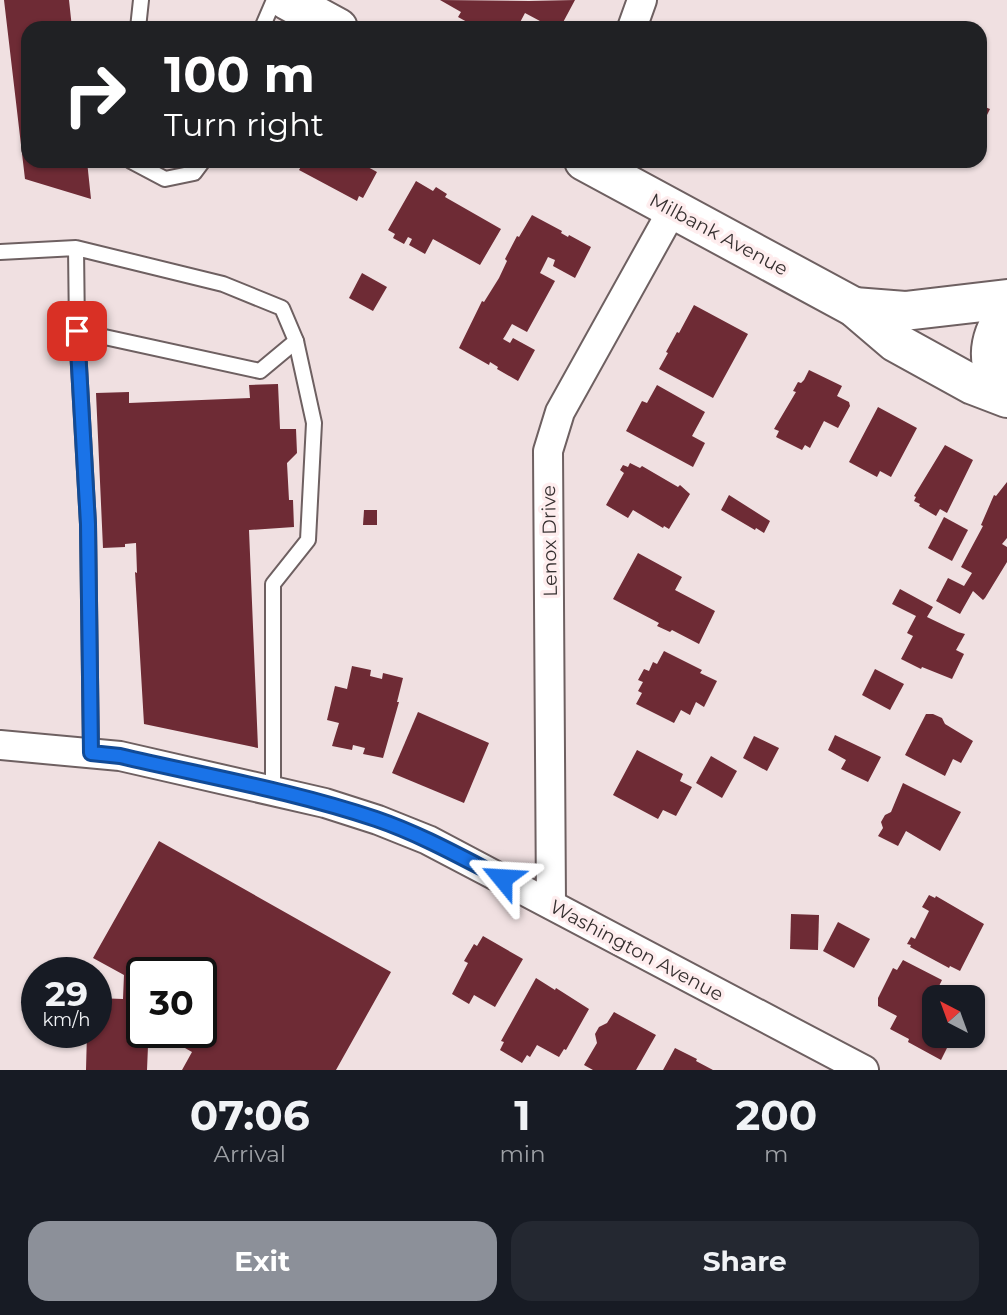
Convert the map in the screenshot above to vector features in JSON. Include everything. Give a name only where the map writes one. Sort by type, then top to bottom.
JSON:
[{"type":"main road","points":[[287,0],[325,21]]},
{"type":"main road","name":"Milbank Avenue","points":[[597,168],[854,307],[895,342],[973,385],[1007,397]]},
{"type":"main road","name":"Milbank Avenue","points":[[854,307],[905,311],[1007,299]]},
{"type":"main road","points":[[1007,311],[994,334],[990,360],[998,383],[1007,397]]},
{"type":"street","points":[[634,21],[642,0]]},
{"type":"street","name":"Lenox Drive","points":[[551,904],[548,451],[560,412],[673,209]]},
{"type":"street","name":"Washington Avenue","points":[[0,745],[120,756],[325,803],[378,820],[428,840],[864,1070]]},
{"type":"lane","points":[[139,21],[141,0]]},
{"type":"lane","points":[[265,21],[274,0]]},
{"type":"lane","points":[[144,168],[165,179],[194,173],[198,168]]},
{"type":"lane","points":[[0,252],[76,248],[223,284],[282,308],[296,341],[314,424],[308,540],[273,584],[273,791]]},
{"type":"lane","points":[[76,248],[77,331],[88,524],[91,753]]},
{"type":"lane","points":[[77,331],[260,371],[296,341]]},
{"type":"building","points":[[4,0],[69,0],[71,21],[21,21],[21,145]]},
{"type":"building","points":[[440,0],[575,0],[564,21],[540,21],[525,13],[521,21],[465,21],[458,17],[461,12]]},
{"type":"building","points":[[24,168],[88,168],[91,199],[25,179]]},
{"type":"building","points":[[370,168],[377,172],[363,198],[359,196],[357,201],[299,170]]},
{"type":"building","points":[[416,181],[433,191],[436,187],[447,194],[445,197],[501,229],[480,265],[433,239],[425,254],[409,245],[412,239],[408,237],[404,244],[393,238],[395,234],[388,230]]},
{"type":"building","points":[[532,215],[568,237],[569,235],[591,247],[575,278],[553,266],[555,260],[548,257],[540,273],[555,281],[527,332],[512,324],[503,339],[510,343],[513,338],[535,350],[518,381],[490,362],[489,365],[459,348],[482,301],[484,302],[499,278],[517,236],[519,237]]},
{"type":"building","points":[[362,273],[387,287],[373,311],[349,298]]},
{"type":"building","points":[[694,305],[748,334],[713,398],[659,369]]},
{"type":"building","points":[[809,370],[842,386],[837,396],[849,402],[850,406],[838,428],[824,421],[810,448],[805,445],[802,450],[776,437],[779,431],[774,429],[796,392],[793,391],[798,382],[804,380]]},
{"type":"building","points":[[278,384],[280,429],[296,429],[297,453],[287,463],[294,527],[249,530],[258,748],[144,724],[135,572],[137,573],[136,543],[125,544],[125,547],[103,548],[96,393],[129,392],[129,403],[250,398],[249,385]]},
{"type":"building","points":[[657,385],[705,412],[692,436],[705,443],[693,467],[626,431],[642,401],[647,403]]},
{"type":"building","points":[[878,407],[917,428],[891,477],[880,471],[877,477],[849,462]]},
{"type":"building","points":[[945,445],[973,460],[947,513],[940,509],[936,516],[919,506],[920,504],[914,501],[914,496]]},
{"type":"building","points":[[630,463],[640,468],[642,466],[678,487],[680,485],[690,494],[669,529],[633,510],[628,518],[606,505],[624,473],[620,470],[623,465],[628,467]]},
{"type":"building","points":[[1007,482],[1007,538],[1002,544],[1007,547],[1007,562],[985,598],[983,600],[973,591],[960,614],[936,601],[948,578],[964,586],[972,573],[961,567],[983,526],[981,525],[994,495],[996,496]]},
{"type":"building","points":[[729,495],[770,521],[764,533],[721,510]]},
{"type":"building","points":[[364,510],[377,510],[377,525],[363,525]]},
{"type":"building","points":[[944,517],[968,530],[952,561],[928,548]]},
{"type":"building","points":[[638,553],[682,577],[675,590],[715,611],[699,644],[672,630],[670,632],[657,626],[659,623],[613,599]]},
{"type":"building","points":[[900,589],[933,607],[927,617],[965,634],[956,650],[964,654],[952,679],[901,659],[913,636],[907,633],[916,616],[892,604]]},
{"type":"building","points":[[664,651],[702,670],[700,673],[717,681],[704,707],[696,702],[690,715],[681,710],[674,723],[636,704],[642,693],[638,691],[643,682],[638,680],[644,669],[649,671],[653,662],[657,664]]},
{"type":"building","points":[[352,666],[371,670],[370,676],[382,679],[383,673],[403,678],[383,758],[363,754],[365,748],[353,745],[352,750],[332,746],[339,723],[327,720],[335,686],[347,689]]},
{"type":"building","points":[[875,669],[904,684],[890,710],[862,695]]},
{"type":"building","points":[[418,712],[489,743],[464,803],[392,773]]},
{"type":"building","points":[[926,714],[942,718],[945,724],[973,741],[961,763],[953,759],[945,776],[905,755]]},
{"type":"building","points":[[835,735],[881,757],[868,782],[841,769],[846,760],[828,750]]},
{"type":"building","points":[[754,736],[779,748],[767,771],[743,758]]},
{"type":"building","points":[[637,750],[683,774],[680,781],[692,787],[676,816],[663,810],[658,819],[613,795]]},
{"type":"building","points":[[711,756],[737,771],[722,798],[696,783]]},
{"type":"building","points":[[903,783],[961,812],[940,851],[906,831],[898,846],[878,836],[883,828],[881,822],[885,815],[891,812]]},
{"type":"building","points":[[159,841],[391,972],[336,1070],[182,1070],[192,1052],[185,1048],[217,1048],[217,957],[126,957],[126,1048],[148,1048],[147,1070],[86,1070],[87,1048],[112,1048],[112,999],[123,999],[124,975],[112,968],[112,957],[94,957]]},
{"type":"building","points":[[929,895],[935,898],[936,896],[984,924],[960,971],[950,966],[949,968],[907,944],[911,937],[915,939],[929,911],[922,907]]},
{"type":"building","points":[[791,914],[819,915],[818,950],[790,949]]},
{"type":"building","points":[[838,922],[870,939],[854,968],[823,951]]},
{"type":"building","points":[[483,936],[523,959],[495,1007],[474,995],[469,1004],[452,994],[468,963],[464,961],[474,944],[477,946]]},
{"type":"building","points":[[903,960],[942,980],[940,985],[922,985],[922,1048],[947,1048],[941,1060],[890,1029],[897,1016],[878,1006],[878,998],[893,968],[897,970]]},
{"type":"building","points":[[536,978],[589,1009],[566,1050],[564,1049],[559,1057],[537,1045],[530,1057],[527,1055],[522,1063],[500,1050],[504,1042],[501,1041]]},
{"type":"building","points":[[614,1012],[656,1035],[636,1070],[593,1070],[584,1065],[597,1043],[595,1034]]},
{"type":"building","points":[[675,1048],[697,1059],[696,1061],[713,1070],[663,1070]]},
{"type":"route","points":[[77,331],[88,524],[91,753],[120,756],[325,803],[428,840],[502,878]]}]
